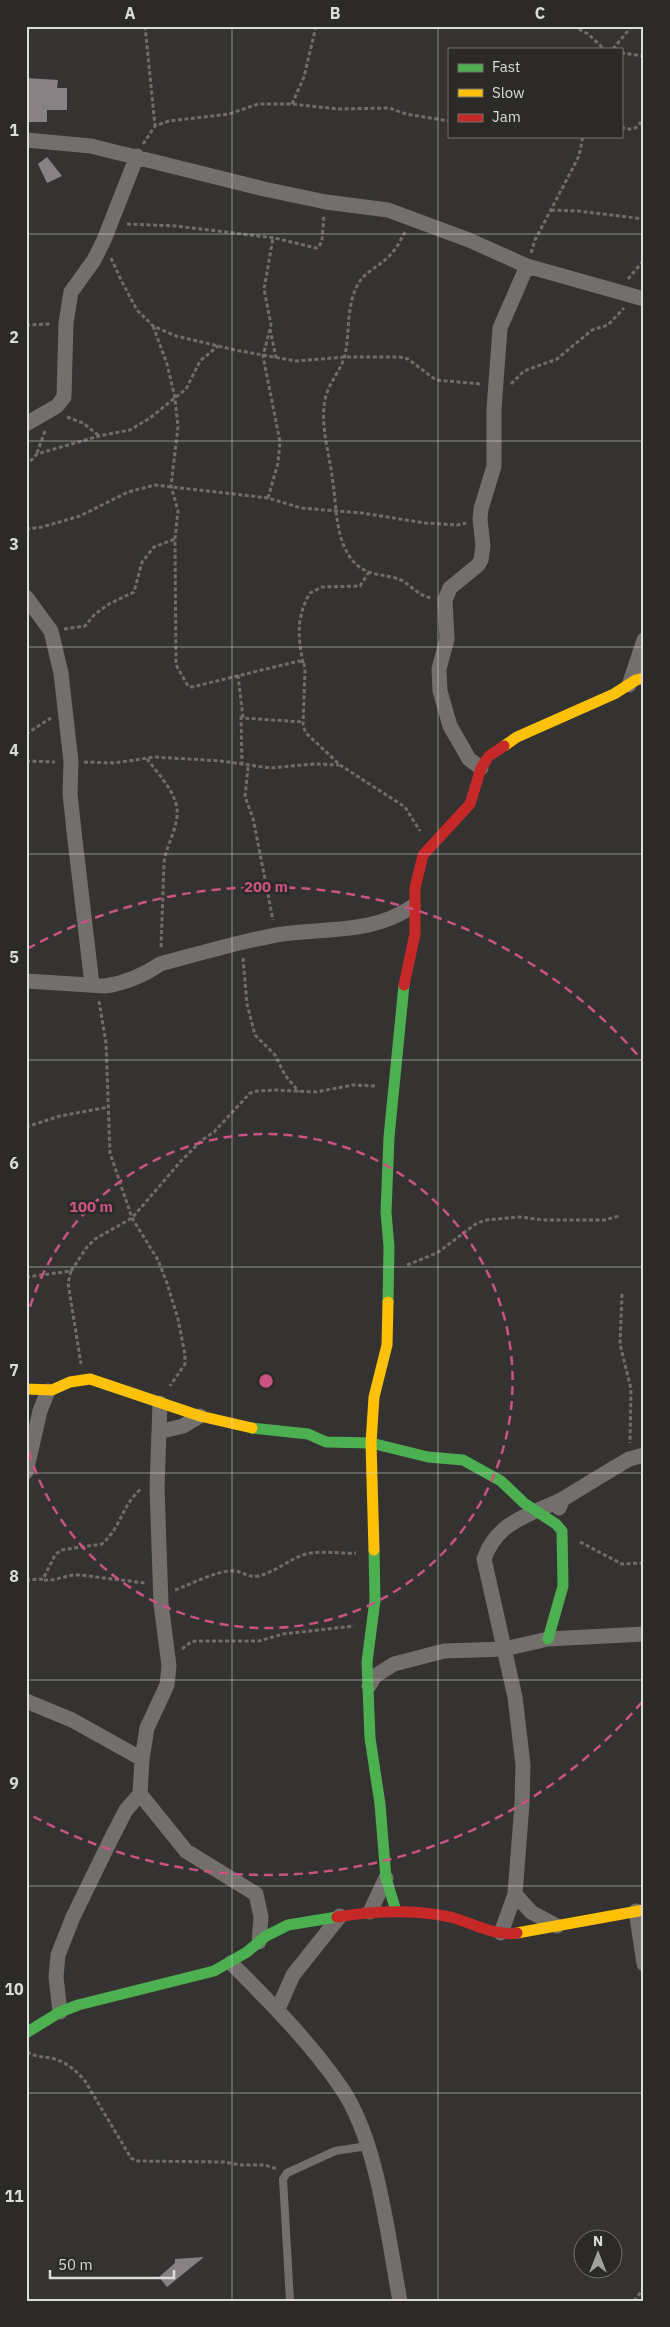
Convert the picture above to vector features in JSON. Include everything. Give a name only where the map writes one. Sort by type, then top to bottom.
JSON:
[{"type":"street","points":[[26,140],[91,146],[137,156],[264,190],[326,202],[388,210],[528,266],[631,296]]},
{"type":"street","points":[[26,424],[54,408],[64,397],[66,323],[74,285],[94,260],[104,240],[137,156]]},
{"type":"street","points":[[481,768],[469,759],[450,726],[440,691],[439,669],[447,639],[445,600],[455,582],[480,563],[483,546],[480,519],[494,466],[494,409],[502,386],[500,328],[528,266]]},
{"type":"street","points":[[26,597],[51,631],[60,673],[71,762],[70,794],[92,984]]},
{"type":"street","points":[[629,685],[644,640]]},
{"type":"street","points":[[396,1911],[386,1878],[380,1804],[370,1738],[367,1662],[375,1600],[371,1443],[374,1397],[386,1353],[389,1269],[386,1212],[402,988],[415,934],[414,906],[419,871],[428,848],[470,804],[481,768],[489,756],[516,736],[614,694],[644,678]]},
{"type":"street","points":[[26,981],[118,984],[147,972],[160,964],[246,942],[277,935],[373,926],[399,916],[414,906]]},
{"type":"street","points":[[26,1389],[48,1391],[80,1379],[90,1379],[200,1416],[257,1429],[308,1434],[326,1442],[371,1443],[428,1457],[462,1460],[501,1481],[559,1528]]},
{"type":"street","points":[[26,1472],[40,1411],[48,1391]]},
{"type":"street","points":[[60,2012],[56,1977],[58,1956],[64,1937],[126,1810],[140,1794],[142,1759],[147,1728],[167,1685],[168,1662],[161,1591],[158,1474],[160,1403]]},
{"type":"street","points":[[159,1432],[183,1426],[200,1416]]},
{"type":"street","points":[[501,1933],[515,1894],[522,1804],[522,1765],[515,1697],[484,1559],[489,1544],[500,1532],[535,1510],[562,1499],[629,1459],[644,1455]]},
{"type":"street","points":[[548,1639],[563,1586],[558,1508],[562,1499]]},
{"type":"street","points":[[368,1686],[375,1676],[394,1664],[444,1651],[504,1649],[548,1639],[644,1634]]},
{"type":"street","points":[[26,1701],[72,1720],[142,1759]]},
{"type":"street","points":[[140,1794],[186,1851],[256,1894],[261,1918],[259,1942]]},
{"type":"street","points":[[370,1912],[386,1878]]},
{"type":"street","points":[[515,1894],[531,1912],[557,1926]]},
{"type":"street","points":[[26,2033],[60,2012],[93,2001],[189,1979],[231,1963],[281,1927],[370,1912],[396,1911],[450,1918],[501,1933],[513,1934],[640,1910],[644,1964]]},
{"type":"street","points":[[278,2009],[294,1975],[340,1916]]},
{"type":"street","points":[[231,1963],[278,2009],[343,2090],[375,2169],[400,2301]]},
{"type":"lane","points":[[290,2301],[282,2190],[283,2179],[287,2174],[335,2151],[367,2146]]},
{"type":"path","points":[[137,156],[155,126],[145,26]]},
{"type":"path","points":[[292,104],[304,77],[316,26]]},
{"type":"path","points":[[573,26],[588,34],[603,48]]},
{"type":"path","points":[[614,48],[632,26]]},
{"type":"path","points":[[622,53],[644,56]]},
{"type":"path","points":[[155,126],[184,118],[204,119],[229,114],[258,104],[292,104],[338,109],[388,108],[406,114],[448,121]]},
{"type":"path","points":[[622,127],[628,130],[639,126],[644,115]]},
{"type":"path","points":[[528,266],[535,240],[579,156],[583,138]]},
{"type":"path","points":[[112,221],[273,238],[314,248],[319,247],[322,240],[326,202]]},
{"type":"path","points":[[551,210],[578,211],[644,219]]},
{"type":"path","points":[[414,219],[391,255],[374,270],[365,274],[352,298],[345,357],[332,380],[325,400],[324,435],[333,483],[335,510],[346,548],[356,564],[375,576],[402,580],[426,598],[445,600]]},
{"type":"path","points":[[273,238],[264,289],[276,358]]},
{"type":"path","points":[[104,240],[120,280],[137,310],[153,326],[176,336],[263,356],[296,361],[345,357],[400,357],[408,359],[436,380],[502,386],[524,371],[557,359],[592,330],[608,325],[631,296],[644,260]]},
{"type":"path","points":[[26,325],[66,323]]},
{"type":"path","points":[[153,326],[167,364],[175,398],[178,427],[171,486],[178,510],[175,540],[176,665],[188,686],[192,687],[293,661],[299,660],[304,664]]},
{"type":"path","points":[[268,498],[278,463],[280,442],[263,356],[270,328]]},
{"type":"path","points":[[26,466],[37,454],[99,436],[130,430],[186,389],[204,356],[218,346]]},
{"type":"path","points":[[65,416],[83,423],[99,436]]},
{"type":"path","points":[[26,529],[42,528],[55,522],[80,516],[128,492],[155,485],[268,498],[301,508],[335,510],[425,523],[457,525],[480,519]]},
{"type":"path","points":[[51,631],[85,626],[95,614],[109,604],[134,592],[142,562],[154,547],[175,540]]},
{"type":"path","points":[[369,572],[360,586],[322,587],[310,593],[298,620],[300,647],[304,664],[303,722],[306,733],[310,738],[340,765],[405,807],[417,823],[428,848]]},
{"type":"path","points":[[238,675],[242,766]]},
{"type":"path","points":[[26,734],[65,710]]},
{"type":"path","points":[[241,716],[248,719],[303,722]]},
{"type":"path","points":[[26,761],[114,763],[147,759],[182,758],[270,768],[314,764],[340,765]]},
{"type":"path","points":[[147,759],[168,786],[177,810],[177,816],[165,851],[160,964]]},
{"type":"path","points":[[248,766],[245,797],[253,818],[266,890],[277,935]]},
{"type":"path","points":[[246,942],[243,966],[250,1020],[255,1035],[275,1055],[285,1075],[299,1092]]},
{"type":"path","points":[[92,984],[101,1005],[109,1107],[110,1153],[132,1218],[158,1260],[167,1283],[178,1319],[185,1355],[185,1364],[160,1403]]},
{"type":"path","points":[[80,1379],[81,1353],[68,1283],[71,1271],[87,1247],[95,1239],[132,1218],[181,1161],[202,1140],[214,1132],[250,1093],[276,1090],[299,1092],[330,1090],[353,1085],[395,1087]]},
{"type":"path","points":[[26,1126],[60,1116],[109,1107]]},
{"type":"path","points":[[389,1269],[413,1264],[437,1253],[477,1223],[487,1220],[519,1217],[553,1221],[604,1220],[619,1216]]},
{"type":"path","points":[[26,1278],[71,1271]]},
{"type":"path","points":[[622,1294],[620,1344],[631,1396],[629,1459]]},
{"type":"path","points":[[43,1580],[55,1555],[61,1550],[93,1547],[102,1544],[119,1524],[130,1498],[158,1474]]},
{"type":"path","points":[[559,1528],[622,1564],[644,1563]]},
{"type":"path","points":[[26,1580],[56,1581],[72,1574],[161,1591],[232,1571],[251,1577],[270,1573],[288,1561],[307,1554],[355,1553],[374,1550]]},
{"type":"path","points":[[168,1662],[191,1642],[259,1641],[283,1634],[332,1627],[372,1627]]},
{"type":"path","points":[[26,2052],[41,2058],[59,2060],[80,2074],[131,2158],[136,2162],[224,2162],[241,2165],[265,2165],[287,2174]]},
{"type":"path","points":[[634,2301],[644,2288]]},
{"type":"building","points":[[26,78],[58,80],[57,88],[67,88],[67,110],[47,110],[47,122],[26,122]]},
{"type":"building","points":[[47,157],[62,176],[47,183],[38,164]]},
{"type":"building","points":[[204,2257],[167,2287],[159,2277],[175,2263],[175,2259]]},
{"type":"traffic: fast","points":[[388,1302],[389,1247],[386,1212],[389,1137],[404,985]]},
{"type":"traffic: fast","points":[[252,1428],[308,1434],[326,1442],[371,1443],[428,1457],[463,1460],[501,1481],[524,1503],[556,1524],[562,1531],[563,1586],[548,1639]]},
{"type":"traffic: fast","points":[[374,1550],[375,1600],[367,1662],[370,1738],[380,1804],[386,1878],[396,1911]]},
{"type":"traffic: fast","points":[[26,2033],[60,2012],[78,2005],[214,1971],[247,1952],[266,1936],[288,1925],[337,1917]]},
{"type":"traffic: slow","points":[[504,746],[517,737],[614,694],[636,680],[644,678]]},
{"type":"traffic: slow","points":[[374,1550],[371,1443],[374,1397],[387,1345],[388,1302]]},
{"type":"traffic: slow","points":[[26,1389],[52,1390],[70,1382],[90,1379],[200,1416],[252,1428]]},
{"type":"traffic: slow","points":[[517,1933],[644,1910]]},
{"type":"traffic: jam","points":[[404,985],[415,934],[415,888],[423,855],[470,804],[481,768],[489,756],[504,746]]},
{"type":"traffic: jam","points":[[337,1917],[379,1912],[436,1914],[500,1933],[517,1933]]}]
